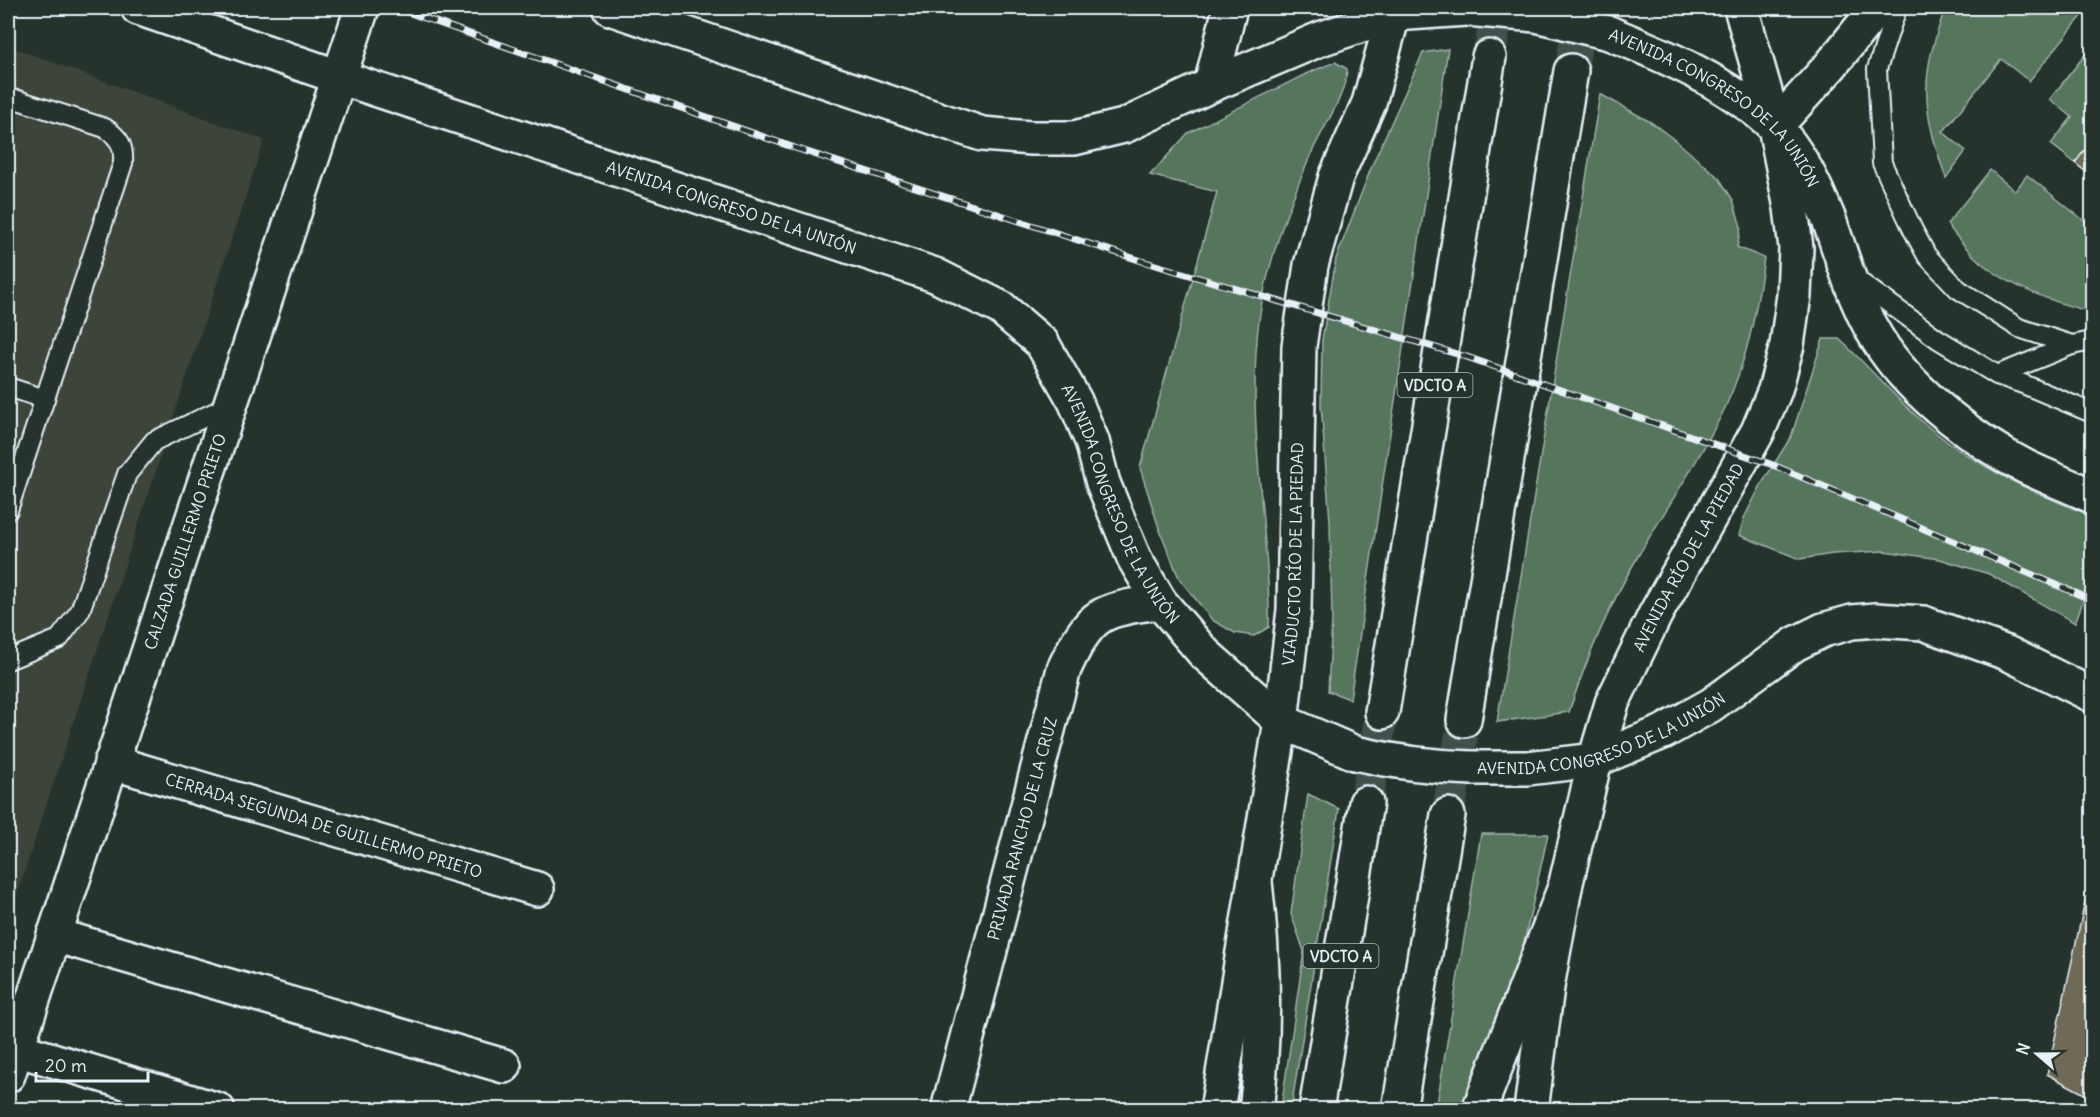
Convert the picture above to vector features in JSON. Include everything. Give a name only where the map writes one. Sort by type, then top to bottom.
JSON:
[{"type":"main road","name":"AVENIDA CONGRESO DE LA UNIÓN","points":[[138,8],[934,275],[1001,308],[1042,343],[1075,401],[1092,441],[1103,483],[1134,558],[1160,602],[1204,653],[1281,722],[1354,753],[1433,767],[1528,768],[1595,760],[1663,732],[1711,705],[1795,644],[1822,630],[1852,622],[1876,620],[1923,623],[2007,652],[2092,695]]},
{"type":"main road","name":"CALZADA GUILLERMO PRIETO","points":[[12,1062],[362,8]]},
{"type":"main road","name":"AVENIDA CONGRESO DE LA UNIÓN","points":[[610,8],[982,134],[1031,138],[1074,138],[1124,126],[1211,85],[1394,11],[1466,9],[1536,15],[1609,33],[1692,68],[1734,94],[1775,128],[1797,156],[1815,188],[1864,315],[1884,349],[1912,383],[1982,440],[2024,466],[2092,495]]},
{"type":"main road","points":[[1211,85],[1230,8]]},
{"type":"main road","name":"AVENIDA RÍO DE LA PIEDAD","points":[[1531,1110],[1547,987],[1565,887],[1595,760],[1612,703],[1655,615],[1758,431],[1775,390],[1787,345],[1794,295],[1796,248],[1791,208],[1775,128],[1741,8]]},
{"type":"main road","points":[[1775,128],[1831,65],[1877,8]]},
{"type":"main road","name":"VIADUCTO RÍO DE LA PIEDAD","points":[[1217,1110],[1281,722],[1294,610],[1299,346],[1311,265],[1336,177],[1369,103],[1394,11]]},
{"type":"main road","name":"VDCTO A","points":[[1382,712],[1489,57]]},
{"type":"main road","points":[[1464,720],[1571,71]]},
{"type":"main road","name":"PRIVADA RANCHO DE LA CRUZ","points":[[948,1110],[1064,669],[1078,640],[1101,616],[1132,606],[1160,602]]},
{"type":"main road","name":"CERRADA SEGUNDA DE GUILLERMO PRIETO","points":[[111,762],[537,889]]},
{"type":"main road","name":"VDCTO A","points":[[1316,1110],[1366,803]]},
{"type":"main road","points":[[1399,1110],[1448,815]]},
{"type":"main road","points":[[1255,882],[1263,972],[1263,1024],[1256,1110]]},
{"type":"main road","points":[[1479,1110],[1565,887]]},
{"type":"main road","points":[[54,935],[504,1066]]},
{"type":"main road","points":[[12,1062],[218,1110]]},
{"type":"lane","points":[[1897,8],[1877,69],[1882,163],[1913,230],[1927,255],[1958,289],[2019,328],[2073,345]]},
{"type":"lane","points":[[8,99],[18,100],[105,128],[118,136],[124,149],[123,163],[8,510]]},
{"type":"lane","points":[[1845,269],[1938,339],[1997,375],[2092,413]]},
{"type":"lane","points":[[1997,375],[2073,345],[2092,341]]},
{"type":"lane","points":[[8,387],[45,399]]},
{"type":"lane","points":[[8,660],[58,639],[80,611],[127,474],[154,441],[230,405]]},
{"type":"shaded area","points":[[8,46],[264,140],[8,922]]},
{"type":"green space","points":[[1945,8],[2084,8],[2087,10],[2029,81],[2001,59],[1943,132],[1966,151],[1946,178],[1937,152],[1927,99],[1931,56]]},
{"type":"green space","points":[[2092,46],[2092,140],[2075,163],[2051,144],[2072,117],[2050,99]]},
{"type":"green space","points":[[1448,49],[1350,699],[1328,691],[1332,620],[1330,521],[1321,405],[1322,340],[1336,259],[1373,163],[1423,53]]},
{"type":"green space","points":[[1335,62],[1347,69],[1345,80],[1287,213],[1267,277],[1259,320],[1255,399],[1268,580],[1269,627],[1254,636],[1235,633],[1212,620],[1179,578],[1159,528],[1140,468],[1217,192],[1150,175],[1188,133],[1308,73]]},
{"type":"green space","points":[[1600,94],[1652,123],[1719,178],[1733,200],[1741,227],[1737,247],[1764,258],[1761,277],[1745,354],[1733,390],[1705,446],[1637,558],[1607,614],[1569,712],[1497,722]]},
{"type":"green space","points":[[1990,170],[2015,191],[2027,175],[2092,227],[2092,312],[2047,298],[2003,278],[1974,256],[1947,224]]},
{"type":"green space","points":[[1823,339],[1839,339],[1919,419],[1968,456],[2008,479],[2092,516],[2092,577],[2075,623],[1989,574],[1940,559],[1884,551],[1833,554],[1800,559],[1739,535],[1744,518],[1762,483],[1791,437]]},
{"type":"green space","points":[[1308,794],[1339,809],[1291,1109],[1281,1109],[1304,951],[1291,914]]},
{"type":"green space","points":[[1481,834],[1548,834],[1516,979],[1473,1109],[1436,1110]]},
{"type":"building","points":[[2092,140],[2092,177],[2075,163]]},
{"type":"building","points":[[2092,870],[2092,1098],[2047,1074]]},
{"type":"tunnel","points":[[1489,57],[1498,8]]},
{"type":"tunnel","points":[[1571,71],[1582,8]]},
{"type":"tunnel","points":[[1366,803],[1382,712]]},
{"type":"tunnel","points":[[1448,815],[1464,720]]},
{"type":"railway","points":[[396,8],[795,148],[1142,261],[1467,357],[1773,465],[2092,600]]}]
